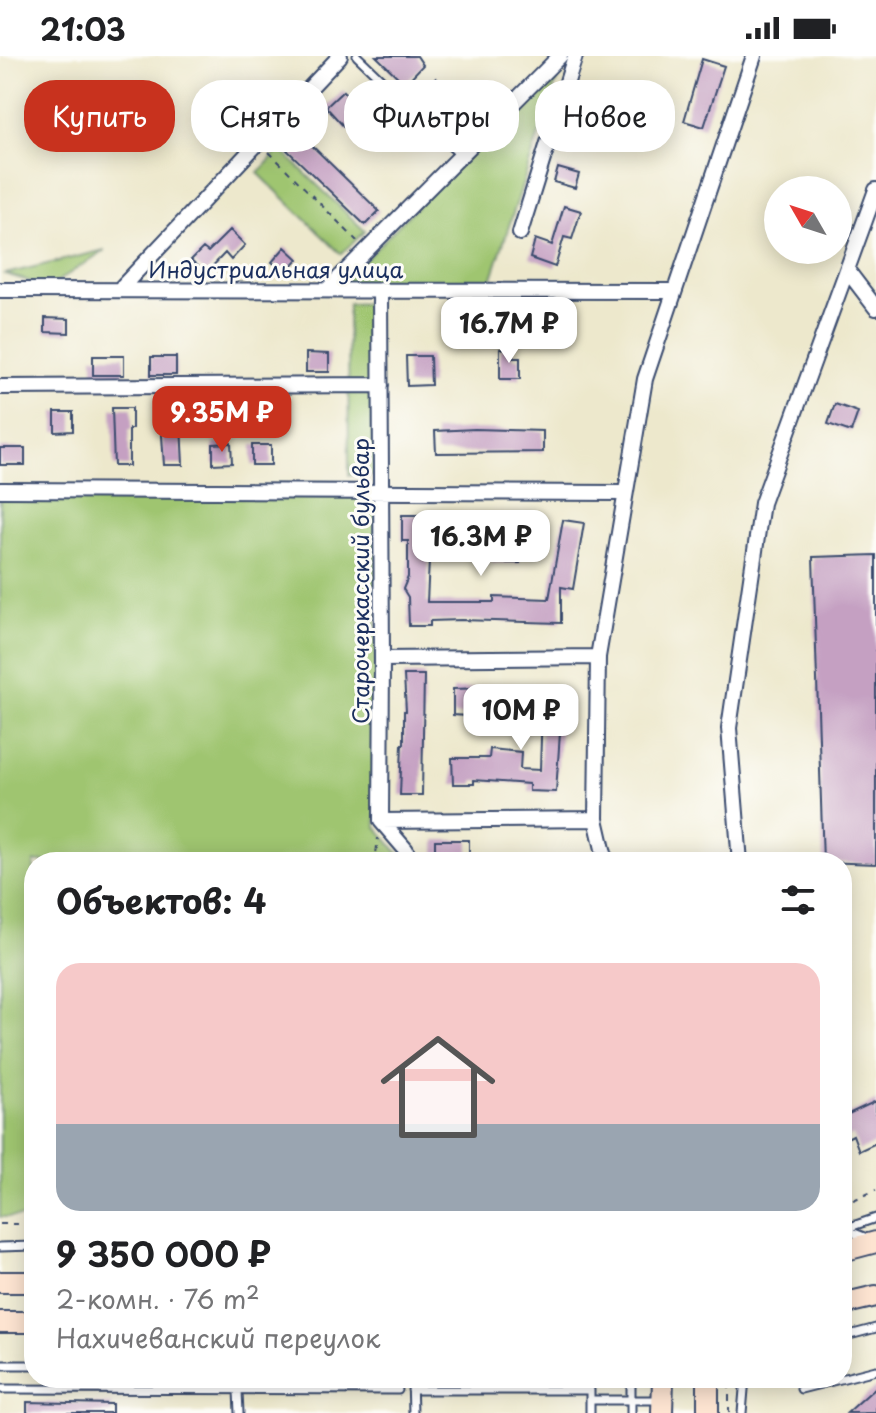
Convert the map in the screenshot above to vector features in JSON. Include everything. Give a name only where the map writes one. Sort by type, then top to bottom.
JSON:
[{"type":"main road","points":[[852,1248],[876,1242]]},
{"type":"main road","points":[[0,1282],[24,1282]]},
{"type":"main road","points":[[852,1302],[876,1296]]},
{"type":"main road","points":[[0,1322],[24,1322]]},
{"type":"main road","points":[[708,1388],[708,1413]]},
{"type":"street","name":"Индустриальная улица","points":[[317,80],[340,56]]},
{"type":"street","points":[[327,290],[560,56]]},
{"type":"street","points":[[520,233],[575,56]]},
{"type":"street","points":[[604,852],[596,819],[598,657],[645,379],[754,56]]},
{"type":"street","name":"Индустриальная улица","points":[[119,290],[248,152]]},
{"type":"street","points":[[739,852],[729,728],[762,503],[876,190]]},
{"type":"street","points":[[847,270],[876,308]]},
{"type":"street","name":"Индустриальная улица","points":[[0,290],[673,291]]},
{"type":"street","name":"Старочеркасский бульвар","points":[[380,290],[381,821]]},
{"type":"street","points":[[0,387],[381,385]]},
{"type":"street","points":[[0,490],[625,493]]},
{"type":"street","points":[[382,659],[598,657]]},
{"type":"street","points":[[381,821],[596,819]]},
{"type":"street","points":[[381,821],[406,852]]},
{"type":"lane","points":[[357,56],[460,155]]},
{"type":"lane","points":[[852,1225],[876,1218]]},
{"type":"lane","points":[[852,1232],[876,1242]]},
{"type":"lane","points":[[0,1247],[24,1246]]},
{"type":"lane","points":[[852,1334],[876,1328]]},
{"type":"lane","points":[[0,1365],[24,1365]]},
{"type":"lane","points":[[852,1376],[876,1370]]},
{"type":"lane","points":[[631,1388],[631,1413]]},
{"type":"lane","points":[[742,1413],[744,1388]]},
{"type":"lane","points":[[801,1389],[805,1388]]},
{"type":"lane","points":[[0,1389],[398,1390]]},
{"type":"lane","points":[[413,1413],[412,1390],[590,1390],[590,1413]]},
{"type":"lane","points":[[238,1391],[239,1413]]},
{"type":"lane","points":[[590,1400],[632,1401],[662,1406]]},
{"type":"path","points":[[269,152],[366,250]]},
{"type":"path","points":[[376,852],[381,821]]},
{"type":"path","points":[[852,1201],[876,1190]]},
{"type":"path","points":[[0,1224],[24,1224]]},
{"type":"path","points":[[729,1388],[729,1413]]},
{"type":"green space","points":[[559,61],[561,67],[557,80],[540,80]]},
{"type":"green space","points":[[535,86],[535,146],[489,287],[343,286],[343,282],[470,152],[519,152],[519,102]]},
{"type":"green space","points":[[277,152],[283,152],[365,231],[341,254],[258,173]]},
{"type":"green space","points":[[105,250],[49,287],[5,274]]},
{"type":"green space","points":[[373,303],[376,476],[349,475],[348,304]]},
{"type":"green space","points":[[0,495],[376,496],[376,826],[397,852],[24,852],[24,1217],[0,1217]]},
{"type":"building","points":[[376,56],[417,56],[423,65],[409,80],[401,80]]},
{"type":"building","points":[[702,59],[724,66],[704,127],[684,121]]},
{"type":"building","points":[[344,92],[344,127],[328,109],[328,105]]},
{"type":"building","points":[[289,152],[318,152],[379,211],[365,225]]},
{"type":"building","points":[[558,168],[579,174],[575,188],[554,182]]},
{"type":"building","points":[[564,206],[581,211],[572,239],[564,237],[555,267],[530,258],[535,239],[552,245]]},
{"type":"building","points":[[230,230],[245,245],[231,260],[225,253],[206,273],[191,260],[203,248],[208,252]]},
{"type":"building","points":[[285,247],[298,259],[285,273],[272,262]]},
{"type":"building","points":[[45,318],[69,319],[69,333],[45,332]]},
{"type":"building","points":[[500,349],[512,349],[513,358],[520,358],[520,379],[500,379]]},
{"type":"building","points":[[306,353],[329,354],[329,372],[306,372]]},
{"type":"building","points":[[93,356],[124,356],[124,375],[93,375]]},
{"type":"building","points":[[406,356],[430,356],[431,385],[407,386]]},
{"type":"building","points":[[151,357],[176,357],[176,375],[151,375]]},
{"type":"building","points":[[270,402],[290,403],[288,429],[268,427]]},
{"type":"building","points":[[835,404],[858,412],[851,432],[828,424]]},
{"type":"building","points":[[180,405],[183,465],[164,465],[160,406]]},
{"type":"building","points":[[112,408],[132,408],[129,466],[114,466]]},
{"type":"building","points":[[55,412],[73,412],[73,431],[55,432]]},
{"type":"building","points":[[435,431],[543,431],[543,452],[436,453]]},
{"type":"building","points":[[231,443],[232,463],[213,464],[213,444]]},
{"type":"building","points":[[252,445],[271,445],[271,465],[252,465]]},
{"type":"building","points":[[0,448],[25,448],[25,465],[0,465]]},
{"type":"building","points":[[402,515],[461,516],[459,539],[430,540],[427,602],[494,602],[494,597],[549,599],[563,520],[584,523],[573,589],[561,587],[561,623],[461,620],[430,621],[430,626],[409,626],[408,597],[403,589],[408,577],[408,541],[402,541]]},
{"type":"building","points":[[493,537],[519,537],[520,563],[493,563]]},
{"type":"building","points":[[876,555],[876,864],[852,863],[852,852],[823,852],[813,557]]},
{"type":"building","points":[[404,675],[424,675],[422,795],[400,795],[406,711]]},
{"type":"building","points":[[511,688],[511,719],[453,715],[453,689]]},
{"type":"building","points":[[563,688],[556,792],[529,791],[529,784],[474,780],[474,784],[453,784],[452,758],[489,758],[490,749],[521,752],[520,769],[540,770],[542,707],[529,708],[527,690]]},
{"type":"building","points":[[435,840],[469,840],[469,852],[435,852]]},
{"type":"building","points":[[876,1101],[876,1143],[859,1151],[852,1136],[852,1112]]},
{"type":"building","points":[[876,1387],[876,1413],[847,1413]]},
{"type":"building","points":[[27,1402],[112,1404],[112,1413],[27,1413]]}]
